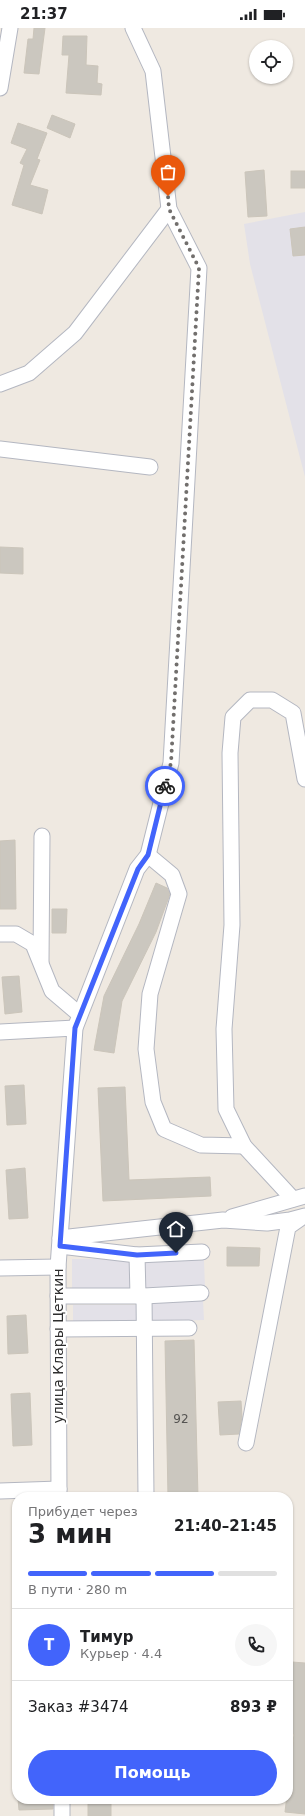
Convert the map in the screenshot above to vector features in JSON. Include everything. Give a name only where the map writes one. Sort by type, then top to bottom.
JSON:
[{"type":"street","points":[[0,88],[10,28]]},
{"type":"street","name":"улица Клары Цеткин","points":[[59,1492],[58,1267],[77,1021],[138,869],[148,855],[171,763],[199,268],[169,209],[153,71],[133,28]]},
{"type":"street","points":[[0,384],[29,374],[75,333],[169,209]]},
{"type":"street","points":[[0,449],[150,468]]},
{"type":"street","points":[[299,1198],[244,1146],[226,1109],[224,1029],[232,925],[230,753],[233,718],[250,700],[272,700],[293,713],[305,779]]},
{"type":"street","points":[[41,962],[42,836]]},
{"type":"street","points":[[148,855],[172,875],[179,894],[150,994],[146,1048],[153,1102],[164,1129],[201,1145],[244,1146]]},
{"type":"street","points":[[0,934],[16,934],[33,944],[52,991],[77,1021]]},
{"type":"street","points":[[0,1032],[77,1021]]},
{"type":"street","points":[[60,1242],[223,1220],[299,1198]]},
{"type":"street","points":[[223,1220],[267,1223],[290,1220],[305,1216]]},
{"type":"street","points":[[246,1443],[288,1226],[305,1216]]},
{"type":"street","points":[[60,1242],[137,1255],[202,1252]]},
{"type":"street","points":[[137,1255],[144,1328],[146,1492]]},
{"type":"street","points":[[0,1268],[58,1267]]},
{"type":"street","points":[[58,1296],[141,1296],[201,1293]]},
{"type":"street","points":[[58,1329],[189,1328]]},
{"type":"street","points":[[0,1490],[39,1492]]},
{"type":"street","points":[[62,1804],[62,1816]]},
{"type":"shaded area","points":[[305,212],[305,477],[250,264],[244,224]]},
{"type":"shaded area","points":[[72,1259],[134,1259],[134,1289],[72,1289]]},
{"type":"shaded area","points":[[204,1260],[205,1288],[142,1289],[141,1261]]},
{"type":"shaded area","points":[[203,1300],[204,1320],[149,1322],[148,1302]]},
{"type":"shaded area","points":[[73,1305],[141,1305],[141,1321],[73,1322]]},
{"type":"building","points":[[34,28],[45,28],[39,74],[24,73],[28,39],[33,39]]},
{"type":"building","points":[[63,36],[87,36],[86,65],[98,66],[97,83],[102,84],[101,95],[66,93],[69,55],[62,55]]},
{"type":"building","points":[[52,115],[75,124],[70,138],[47,128]]},
{"type":"building","points":[[18,123],[47,133],[37,159],[40,160],[30,185],[48,190],[42,214],[12,205],[24,165],[20,163],[27,149],[11,143]]},
{"type":"building","points":[[264,170],[267,216],[248,217],[245,172]]},
{"type":"building","points":[[291,171],[305,171],[305,188],[291,188]]},
{"type":"building","points":[[305,227],[305,255],[293,256],[290,229]]},
{"type":"building","points":[[0,547],[23,548],[23,574],[0,573]]},
{"type":"building","points":[[15,840],[16,909],[0,909],[0,841]]},
{"type":"building","points":[[156,883],[167,888],[170,894],[156,932],[122,1001],[114,1053],[94,1050],[104,996],[139,924]]},
{"type":"building","points":[[52,909],[67,909],[66,933],[52,933]]},
{"type":"building","points":[[19,976],[22,1012],[5,1014],[2,977]]},
{"type":"building","points":[[24,1085],[26,1124],[7,1125],[5,1086]]},
{"type":"building","points":[[125,1087],[129,1180],[210,1177],[211,1196],[103,1201],[98,1088]]},
{"type":"building","points":[[25,1168],[28,1218],[9,1219],[6,1170]]},
{"type":"building","points":[[227,1247],[260,1248],[259,1266],[227,1266]]},
{"type":"building","points":[[26,1315],[28,1353],[8,1354],[7,1316]]},
{"type":"building","points":[[194,1340],[198,1492],[168,1492],[165,1341]]},
{"type":"building","points":[[30,1393],[32,1445],[13,1446],[11,1394]]},
{"type":"building","points":[[241,1401],[242,1417],[239,1434],[220,1435],[218,1402]]},
{"type":"building","points":[[293,1662],[305,1663],[305,1814],[285,1812],[286,1804],[293,1804]]},
{"type":"building","points":[[18,1804],[53,1804],[53,1809],[19,1810]]},
{"type":"building","points":[[88,1804],[111,1804],[111,1816],[88,1816]]},
{"type":"way so far","points":[[165,786],[171,763],[199,268],[169,209],[168,196]]},
{"type":"route","points":[[165,786],[148,855],[138,869],[79,1014],[75,1028],[60,1246],[137,1255],[176,1253]]}]
